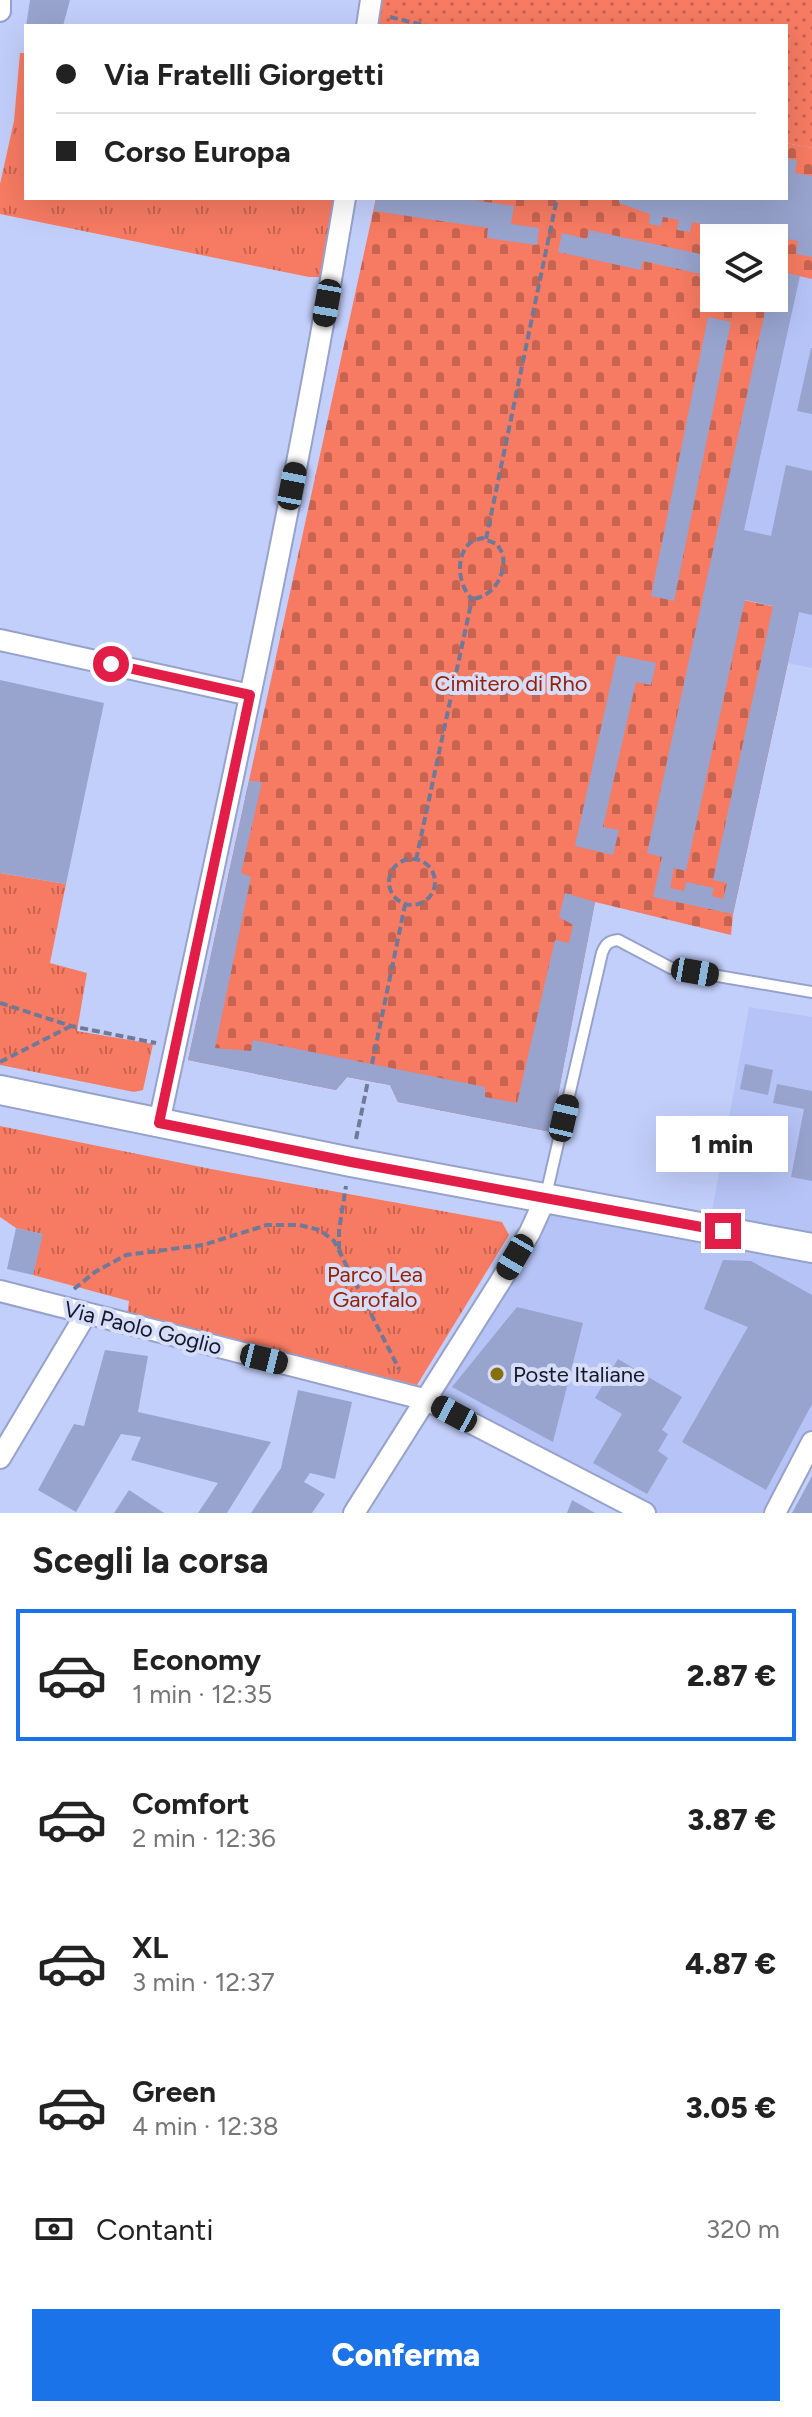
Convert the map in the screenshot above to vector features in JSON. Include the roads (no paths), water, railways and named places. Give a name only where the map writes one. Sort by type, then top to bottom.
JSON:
[{"type":"main road","points":[[0,1090],[351,1162],[812,1248]]},
{"type":"street","points":[[0,0],[0,11]]},
{"type":"street","points":[[159,1123],[250,695],[323,329],[345,200]]},
{"type":"street","points":[[0,640],[250,695]]},
{"type":"street","points":[[354,1513],[420,1398],[500,1282],[530,1232],[546,1197]]},
{"type":"street","name":"Via Paolo Goglio","points":[[0,1291],[420,1398],[645,1513]]},
{"type":"street","points":[[0,1458],[86,1314]]},
{"type":"street","points":[[775,1513],[812,1442]]},
{"type":"lane","points":[[546,1197],[602,953],[611,941],[618,940],[671,968],[812,992]]},
{"type":"place","name":"Poste Italiane","points":[[497,1374]]},
{"type":"park label","name":"Cimitero di Rho","points":[[511,683]]},
{"type":"park label","name":"Parco Lea Garofalo","points":[[375,1286]]}]
